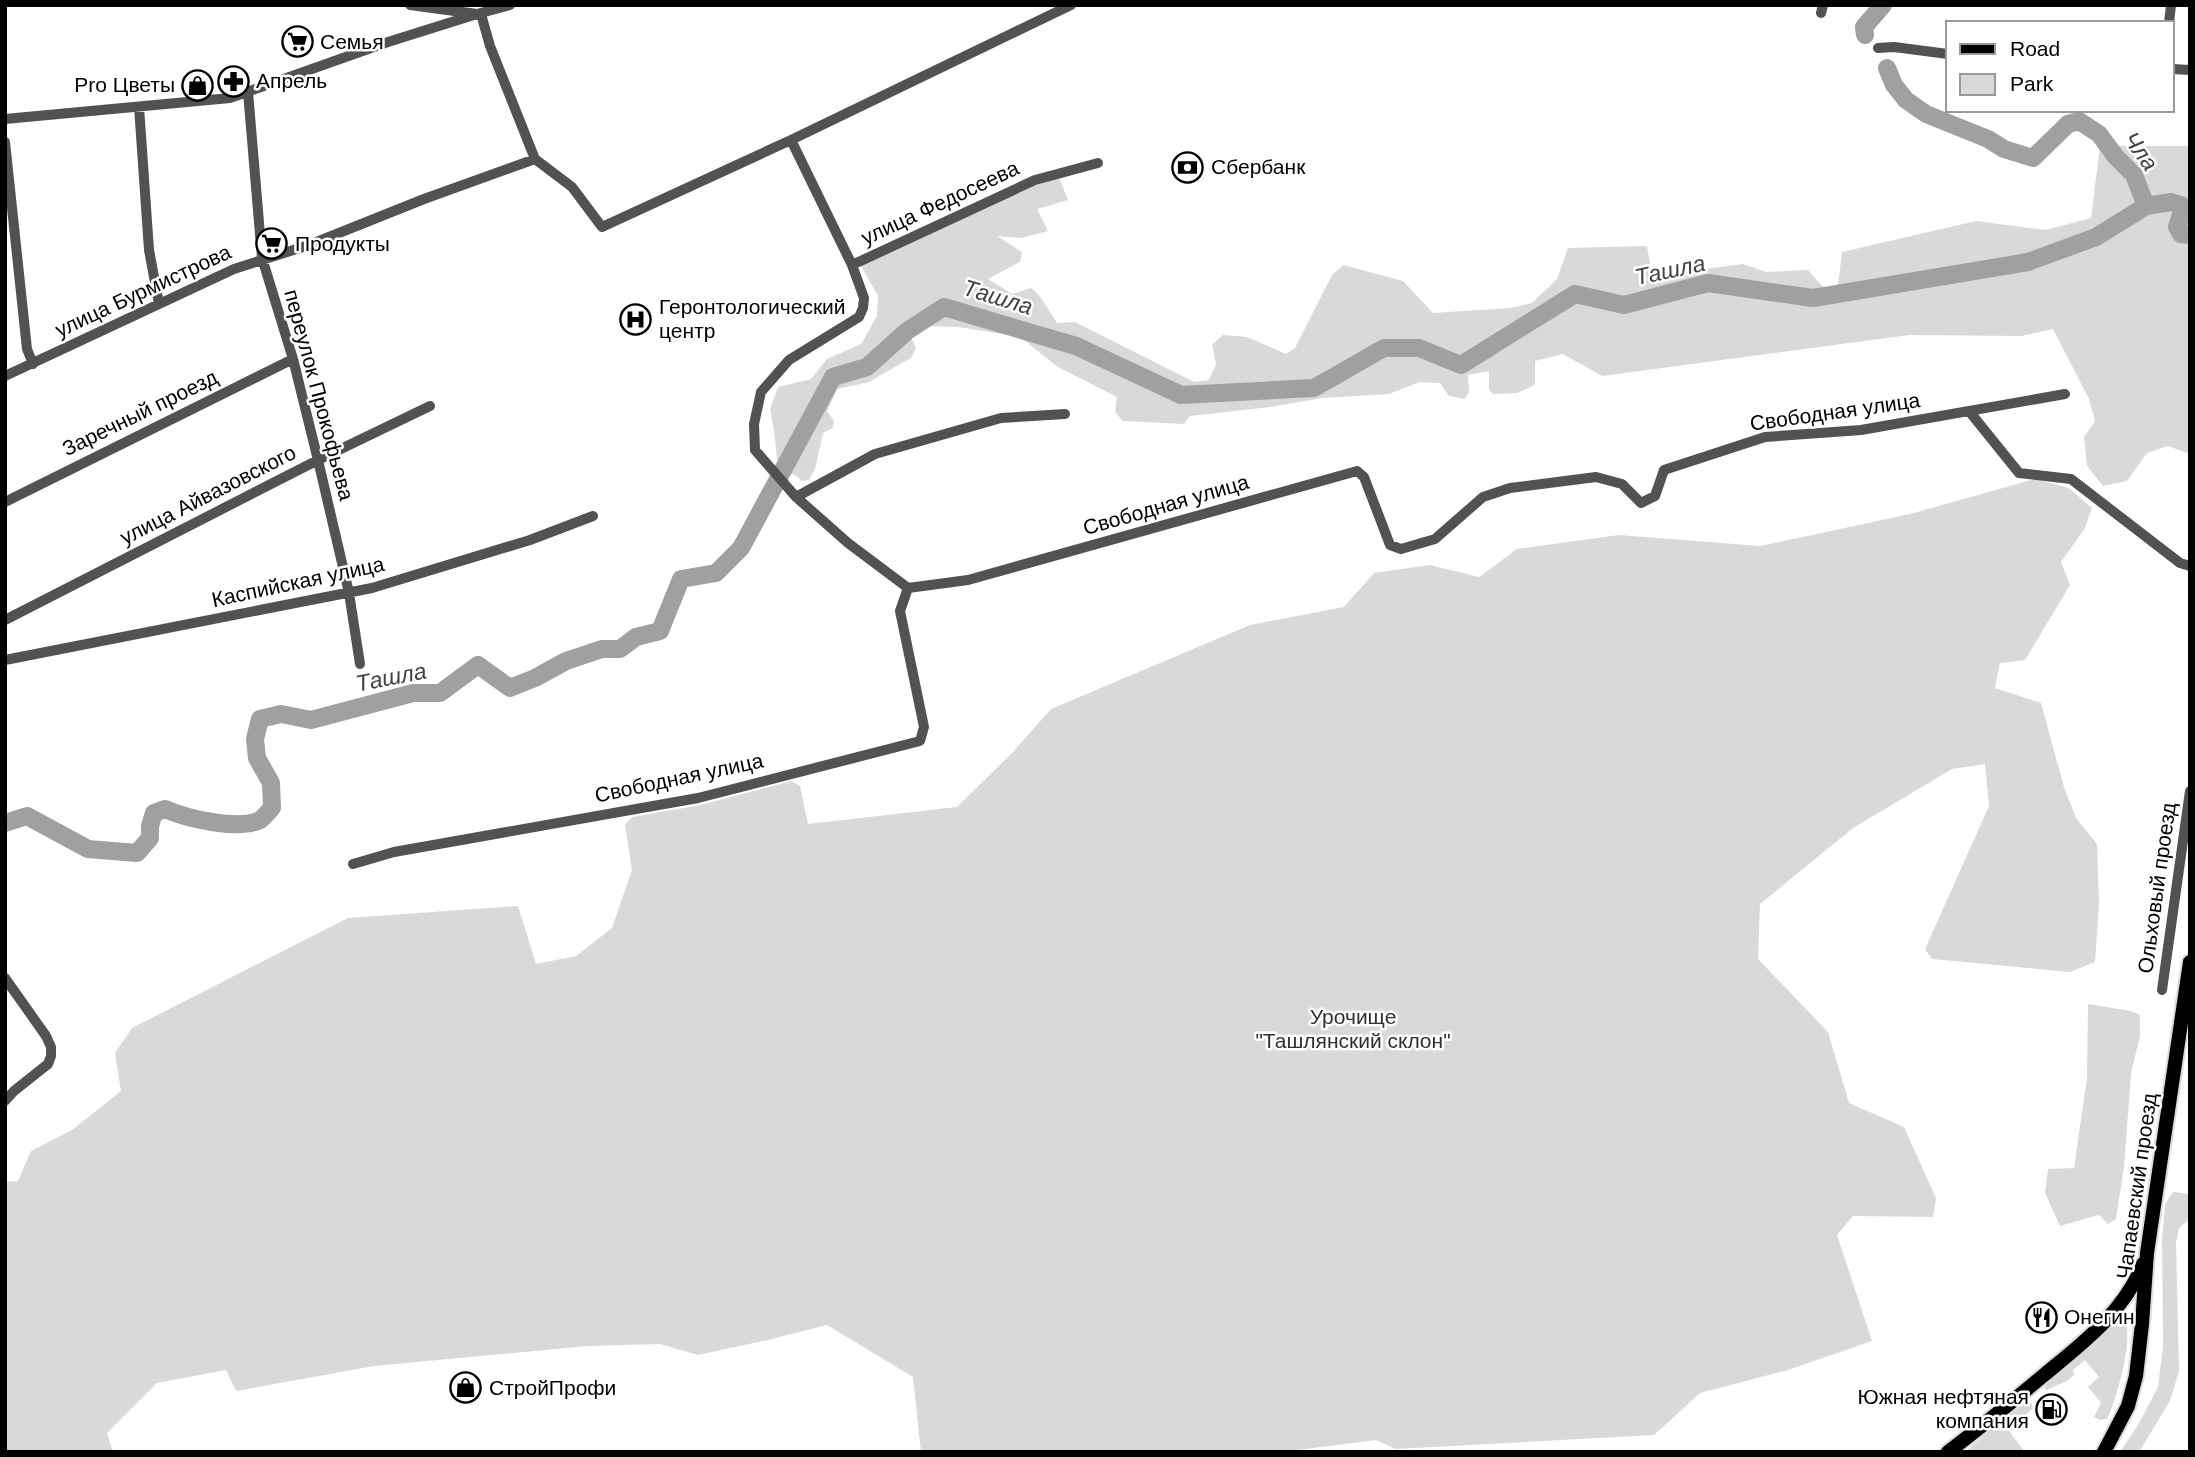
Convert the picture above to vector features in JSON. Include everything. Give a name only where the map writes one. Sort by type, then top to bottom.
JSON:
[{"type":"main road","name":"Чапаевский проезд","points":[[2104,1452],[2128,1406],[2136,1377],[2147,1253],[2190,962]]},
{"type":"main road","points":[[1948,1452],[2092,1334],[2129,1292],[2147,1253]]},
{"type":"main road","points":[[1960,1452],[1988,1421]]},
{"type":"street","points":[[410,5],[479,14]]},
{"type":"street","points":[[5,119],[230,98],[376,46],[510,5]]},
{"type":"street","points":[[479,14],[535,159],[572,187],[602,228],[1071,5]]},
{"type":"street","points":[[1878,48],[1894,47],[1946,54]]},
{"type":"street","name":"переулок Прокофьева","points":[[248,92],[262,258],[293,359],[318,460],[349,593],[360,664]]},
{"type":"street","points":[[139,107],[149,250],[159,304]]},
{"type":"street","name":"улица Федосеева","points":[[791,140],[852,265],[1035,180],[1098,163]]},
{"type":"street","points":[[5,142],[10,230],[27,349],[33,364]]},
{"type":"street","name":"улица Бурмистрова","points":[[5,376],[234,269],[309,245],[535,159]]},
{"type":"street","points":[[852,265],[864,298],[859,317],[789,360],[761,393],[754,424],[755,450],[796,497],[848,543],[908,588]]},
{"type":"street","name":"Заречный проезд","points":[[5,502],[293,359]]},
{"type":"street","name":"Свободная улица","points":[[353,864],[394,852],[698,798],[920,741],[924,727],[901,611],[908,588],[968,580],[1357,471],[1364,477],[1390,545],[1401,549],[1435,539],[1483,497],[1510,488],[1596,477],[1622,484],[1641,503],[1655,496],[1664,470],[1765,437],[1861,430],[2066,394]]},
{"type":"street","name":"улица Айвазовского","points":[[5,620],[318,460],[430,406]]},
{"type":"street","points":[[1969,411],[2019,473],[2071,479],[2180,563],[2190,566]]},
{"type":"street","points":[[796,497],[874,454],[1001,418],[1065,414]]},
{"type":"street","name":"Каспийская улица","points":[[5,660],[372,588],[530,540],[593,516]]},
{"type":"street","name":"Ольховый проезд","points":[[2162,990],[2190,791]]},
{"type":"street","points":[[5,978],[51,1047],[48,1064],[5,1101]]},
{"type":"green space","points":[[2100,146],[2190,146],[2190,454],[2168,446],[2147,453],[2127,481],[2103,486],[2087,466],[2084,437],[2095,421],[2089,399],[2053,329],[2021,336],[1909,335],[1602,376],[1563,354],[1535,361],[1535,385],[1517,393],[1493,394],[1489,389],[1489,371],[1468,375],[1469,392],[1465,399],[1449,396],[1440,383],[1420,382],[1389,394],[1322,398],[1190,416],[1184,424],[1123,421],[1115,412],[1117,397],[1058,367],[1020,337],[959,327],[924,326],[910,335],[916,348],[911,358],[869,382],[837,389],[827,411],[834,421],[833,428],[823,433],[815,469],[809,480],[801,481],[780,468],[777,459],[770,409],[778,387],[811,379],[827,359],[861,344],[877,316],[878,296],[861,266],[1058,175],[1068,200],[1037,209],[1048,231],[1021,238],[997,236],[1022,252],[1020,262],[988,279],[1012,294],[1031,288],[1039,295],[1057,323],[1075,322],[1194,382],[1209,380],[1216,364],[1212,345],[1223,335],[1247,337],[1286,354],[1295,348],[1332,275],[1343,265],[1403,281],[1433,313],[1511,308],[1532,303],[1557,279],[1568,248],[1647,246],[1652,276],[1743,264],[1766,272],[1808,270],[1836,302],[1842,252],[1976,221],[2046,230],[2091,218]]},
{"type":"green space","name":"Урочище \"Ташлянский склон\"","points":[[2035,479],[2069,488],[2092,508],[2085,528],[2061,562],[2070,585],[2025,660],[2000,663],[1995,688],[2041,703],[2064,787],[2076,818],[2097,844],[2099,905],[2095,962],[2070,972],[1932,959],[1925,949],[1989,806],[1985,764],[1952,769],[1853,828],[1760,904],[1758,959],[1828,1032],[1849,1103],[1904,1127],[1936,1198],[1933,1217],[1853,1216],[1837,1235],[1872,1341],[1788,1370],[1700,1393],[1654,1435],[1396,1449],[1376,1440],[1282,1452],[921,1452],[913,1377],[827,1325],[698,1355],[660,1344],[588,1346],[374,1366],[236,1391],[226,1370],[157,1383],[107,1433],[113,1452],[5,1452],[5,1182],[18,1181],[31,1151],[72,1130],[121,1091],[115,1053],[132,1028],[348,918],[518,906],[536,964],[576,956],[612,928],[632,870],[625,825],[632,817],[701,805],[791,781],[800,786],[808,824],[957,807],[1013,752],[1051,709],[1250,625],[1344,607],[1374,573],[1430,565],[1479,577],[1517,549],[1619,535],[1760,546],[1910,514]]},
{"type":"green space","points":[[2088,1004],[2140,1015],[2140,1035],[2131,1074],[2124,1167],[2116,1219],[2108,1224],[2099,1215],[2060,1226],[2045,1193],[2048,1169],[2074,1168],[2087,1078]]},
{"type":"green space","points":[[2173,1192],[2190,1194],[2190,1219],[2179,1228],[2176,1242],[2179,1371],[2170,1401],[2139,1452],[2120,1452],[2158,1387],[2163,1347],[2162,1240],[2165,1204]]},
{"type":"green space","points":[[2117,1319],[2125,1321],[2127,1329],[2126,1355],[2111,1410],[2107,1419],[2100,1420],[2094,1417],[2101,1403],[2088,1387],[2099,1377],[2085,1360],[2072,1371],[2075,1374],[2067,1381],[2046,1390],[2044,1384],[2091,1345]]},
{"type":"green space","points":[[2027,1401],[2033,1408],[2009,1431],[2025,1452],[1965,1452],[2022,1402]]},
{"type":"waterway","name":"Чла","points":[[1865,35],[1864,27],[1883,5]]},
{"type":"waterway","name":"Чла","points":[[1887,68],[1894,85],[1906,100],[1926,114],[1988,139],[2004,149],[2033,158],[2068,124],[2079,121],[2099,134],[2134,175],[2146,206]]},
{"type":"waterway","name":"Ташла","points":[[5,823],[27,816],[88,849],[137,853],[150,838],[154,813],[165,809],[212,822],[251,823],[260,820],[272,808],[271,783],[257,758],[255,739],[260,719],[281,714],[311,720],[413,693],[440,693],[478,665],[510,688],[566,661],[602,649],[620,649],[636,637],[660,631],[681,579],[716,573],[741,548],[833,377],[867,367],[907,331],[944,307],[1076,346],[1181,395],[1314,388],[1384,348],[1419,348],[1461,365],[1575,294],[1624,305],[1708,283],[1813,298],[2028,262],[2096,237],[2146,206],[2171,202],[2181,205],[2177,227],[2181,234],[2190,235]]},
{"type":"place","name":"Семья","points":[[297,42]]},
{"type":"place","name":"Апрель","points":[[233,81]]},
{"type":"place","name":"Pro Цветы","points":[[198,85]]},
{"type":"place","name":"Сбербанк","points":[[1188,167]]},
{"type":"place","name":"Продукты","points":[[272,244]]},
{"type":"place","name":"Геронтологический центр","points":[[636,319]]},
{"type":"place","name":"Онегин","points":[[2041,1317]]},
{"type":"place","name":"СтройПрофи","points":[[466,1388]]},
{"type":"place","name":"Южная нефтяная компания","points":[[2052,1409]]}]
